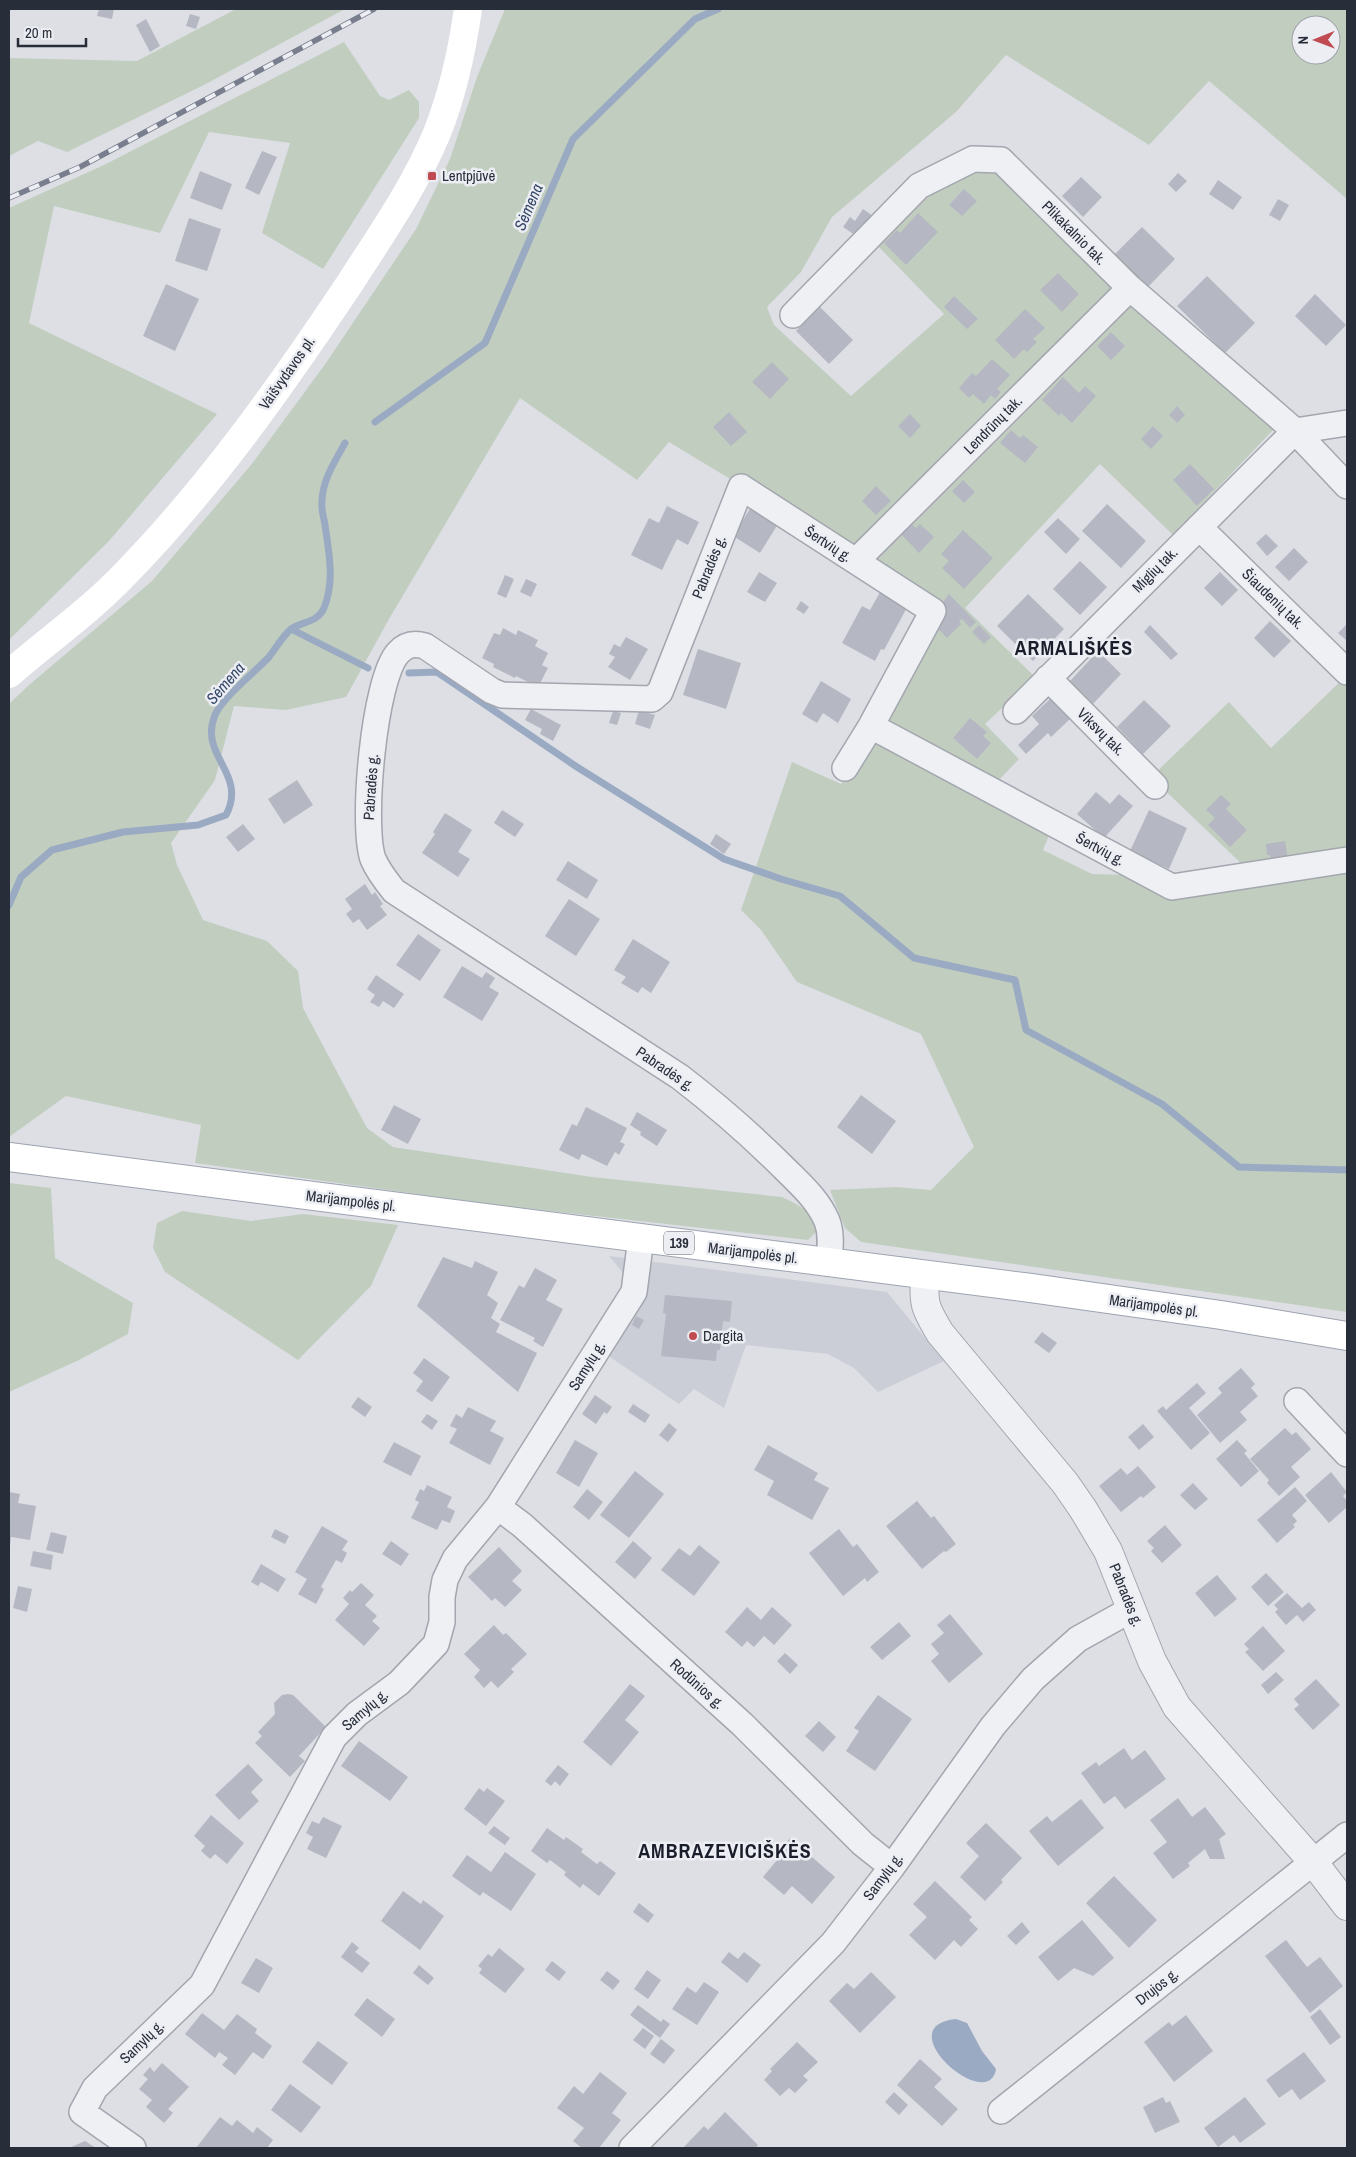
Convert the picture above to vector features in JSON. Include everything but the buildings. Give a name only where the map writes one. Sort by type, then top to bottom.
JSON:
[{"type":"main road","name":"Vaišvydavos pl.","points":[[9,674],[86,611],[124,576],[177,519],[252,425],[332,310],[420,168],[436,134],[452,89],[464,38],[468,9]]},
{"type":"main road","name":"Marijampolės pl.","points":[[9,1157],[925,1275],[1221,1315],[1347,1336]]},
{"type":"street","name":"Plikakalnio tak.","points":[[793,315],[919,186],[973,159],[1001,160],[1130,288],[1295,431],[1347,486]]},
{"type":"street","name":"Lendrūnų tak.","points":[[856,561],[1130,288]]},
{"type":"street","points":[[1295,431],[1347,423]]},
{"type":"street","name":"Miglių tak.","points":[[1016,711],[1295,431]]},
{"type":"street","name":"Šertvių g.","points":[[741,487],[932,611],[871,726],[845,768]]},
{"type":"street","name":"Pabradės g.","points":[[741,487],[660,692],[652,699],[502,695],[492,691],[425,646],[416,644],[406,646],[396,654],[386,679],[376,726],[368,792],[367,823],[372,858],[381,875],[394,891],[680,1077],[749,1132],[815,1200],[827,1222],[831,1236],[829,1263]]},
{"type":"street","name":"Šiaudenių tak.","points":[[1198,527],[1347,672]]},
{"type":"street","name":"Viksvų tak.","points":[[1048,678],[1154,786]]},
{"type":"street","name":"Šertvių g.","points":[[871,726],[1172,888],[1347,860]]},
{"type":"street","name":"Samylų g.","points":[[134,2148],[82,2112],[94,2088],[202,1985],[334,1737],[357,1714],[399,1683],[436,1644],[442,1622],[442,1597],[445,1580],[455,1559],[498,1507],[634,1292],[641,1238]]},
{"type":"street","name":"Pabradės g.","points":[[925,1275],[923,1295],[926,1309],[940,1333],[1065,1484],[1083,1509],[1108,1551],[1152,1661],[1177,1707],[1314,1863],[1347,1906]]},
{"type":"street","points":[[1297,1401],[1347,1454]]},
{"type":"street","name":"Rodūnios g.","points":[[498,1507],[522,1525],[742,1724],[863,1844],[892,1867]]},
{"type":"street","name":"Samylų g.","points":[[632,2148],[834,1943],[892,1867],[993,1726],[1033,1679],[1078,1639],[1132,1609]]},
{"type":"street","name":"Drujos g.","points":[[1001,2112],[1347,1835]]},
{"type":"shaded area","points":[[609,1256],[887,1292],[944,1361],[878,1392],[854,1368],[828,1354],[746,1345],[724,1408],[694,1389],[679,1404],[591,1344],[623,1296],[624,1274]]},
{"type":"green space","points":[[236,9],[343,10],[204,85],[67,152],[38,141],[9,156],[9,58],[137,61]]},
{"type":"green space","points":[[505,9],[1347,9],[1347,199],[1209,81],[1149,145],[1006,55],[956,112],[832,217],[801,272],[767,307],[774,325],[851,396],[944,314],[874,242],[923,191],[976,166],[998,165],[1274,429],[1173,535],[1100,464],[965,608],[1035,677],[985,724],[1019,759],[995,784],[878,722],[940,606],[669,442],[637,480],[520,398],[389,619],[346,697],[286,710],[234,706],[215,780],[171,843],[177,865],[203,920],[267,941],[298,971],[303,1008],[367,1128],[393,1147],[592,1177],[782,1197],[799,1206],[812,1218],[818,1230],[808,1240],[496,1205],[195,1163],[201,1125],[66,1096],[9,1137],[9,704],[152,581],[251,465],[326,363],[416,229],[450,159],[477,77]]},
{"type":"green space","points":[[344,42],[380,96],[389,100],[409,90],[419,102],[419,118],[323,269],[262,233],[290,143],[209,132],[160,233],[54,206],[29,323],[217,414],[109,541],[9,640],[9,208],[104,165]]},
{"type":"green space","points":[[1347,675],[1347,854],[1248,870],[1151,777],[1229,702],[1271,748]]},
{"type":"green space","points":[[870,741],[881,742],[1049,835],[1043,850],[1092,874],[1126,875],[1163,896],[1347,873],[1347,1312],[861,1242],[845,1228],[830,1190],[896,1187],[931,1190],[974,1147],[921,1034],[797,982],[761,930],[741,910],[792,762],[841,784]]},
{"type":"green space","points":[[9,1183],[51,1188],[55,1258],[133,1303],[128,1334],[79,1360],[9,1392]]},
{"type":"green space","points":[[182,1211],[251,1221],[303,1214],[398,1225],[371,1286],[298,1360],[165,1272],[153,1248],[157,1223]]},
{"type":"water","points":[[956,2019],[967,2023],[982,2051],[996,2069],[989,2080],[977,2082],[962,2075],[947,2064],[936,2050],[932,2036],[937,2025]]},
{"type":"waterway","name":"Sėmena","points":[[375,422],[485,343],[573,139],[695,19],[718,9]]},
{"type":"waterway","name":"Sėmena","points":[[9,905],[21,877],[52,850],[123,832],[198,825],[226,815],[231,800],[231,787],[213,742],[211,729],[215,715],[231,693],[269,657],[290,630],[314,619],[324,608],[330,577],[328,546],[322,508],[324,486],[345,443]]},
{"type":"waterway","points":[[291,629],[368,668]]},
{"type":"waterway","points":[[409,673],[437,672],[577,767],[724,859],[781,879],[840,896],[914,958],[1015,980],[1026,1030],[1162,1104],[1239,1167],[1347,1170]]},
{"type":"railway","points":[[9,198],[80,167],[374,9]]},
{"type":"place","name":"Lentpjūvė","points":[[432,176]]},
{"type":"place","name":"Dargita","points":[[693,1336]]},
{"type":"district","name":"ARMALIŠKĖS","points":[[1074,648]]},
{"type":"district","name":"AMBRAZEVICIŠKĖS","points":[[725,1851]]}]
